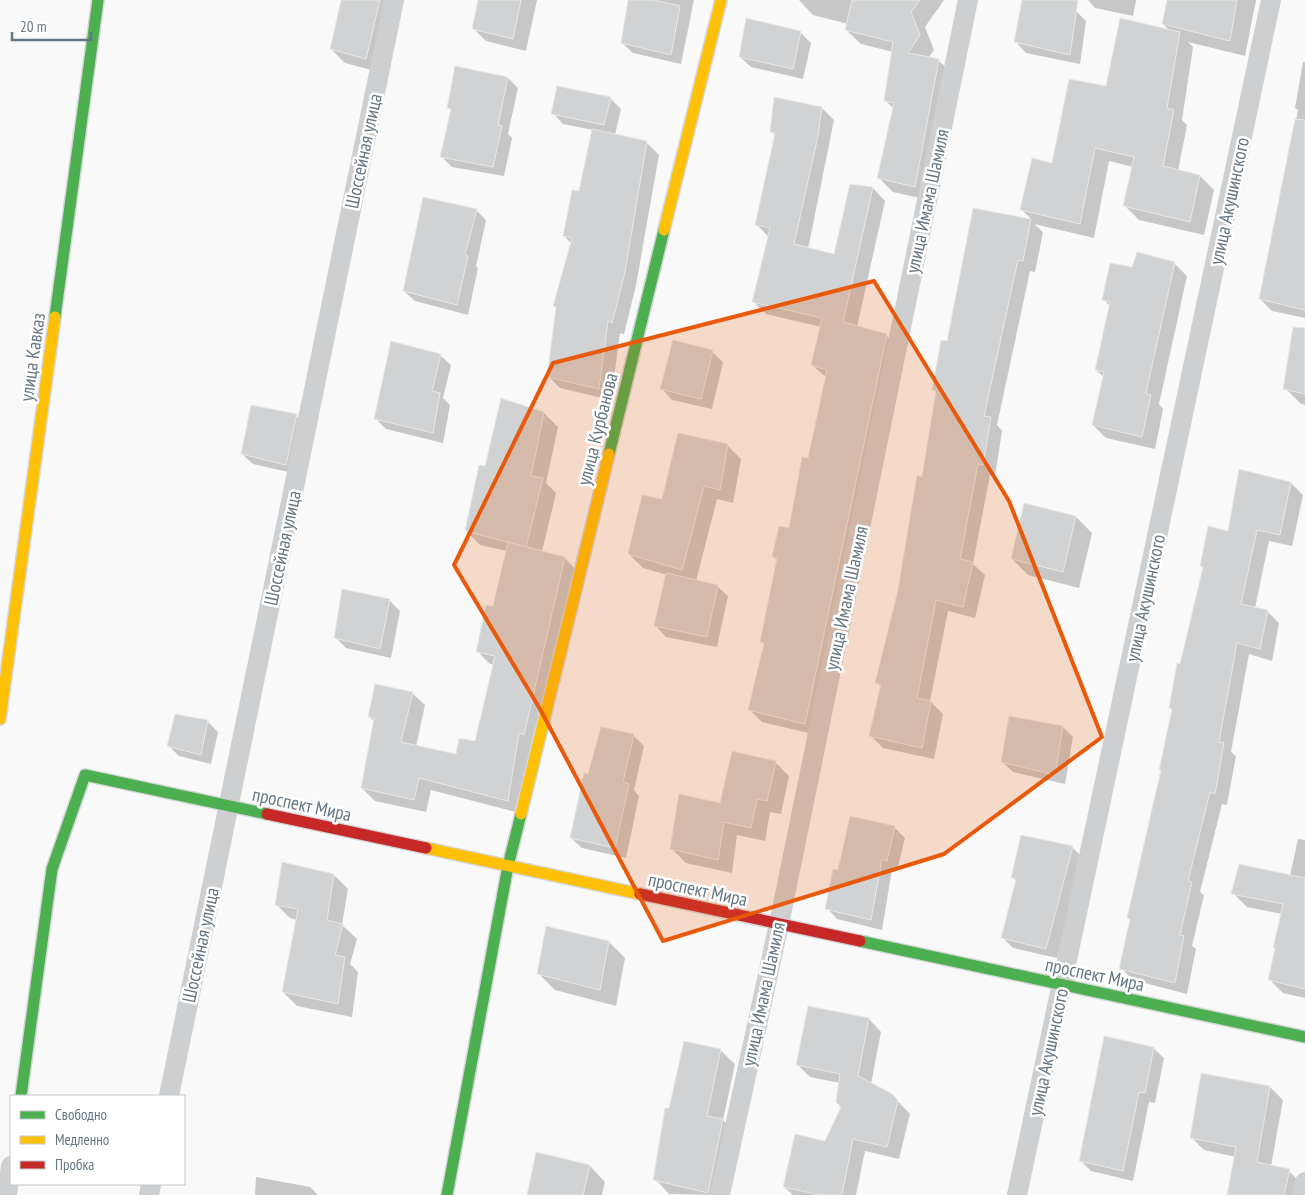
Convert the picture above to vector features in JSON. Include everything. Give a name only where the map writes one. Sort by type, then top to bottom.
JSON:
[{"type":"main road","name":"улица Кавказ","points":[[0,720],[98,0]]},
{"type":"main road","name":"улица Курбанова","points":[[447,1195],[508,866],[721,0]]},
{"type":"main road","name":"проспект Мира","points":[[21,1095],[52,869],[85,775],[1305,1037]]},
{"type":"street","name":"Шоссейная улица","points":[[169,1095],[394,0]]},
{"type":"street","name":"улица Имама Шамиля","points":[[720,1195],[778,924],[968,0]]},
{"type":"street","name":"улица Акушинского","points":[[1017,1195],[1271,0]]},
{"type":"street","points":[[7,1195],[10,1173]]},
{"type":"street","points":[[1302,1195],[1305,1182]]},
{"type":"highlighted area","points":[[874,281],[1009,501],[1102,737],[944,854],[663,941],[540,709],[454,565],[553,363]]},
{"type":"building","points":[[341,0],[380,0],[366,59],[330,49]]},
{"type":"building","points":[[478,0],[521,0],[513,39],[472,29]]},
{"type":"building","points":[[628,0],[654,0],[680,6],[671,55],[621,43]]},
{"type":"building","points":[[852,0],[920,0],[911,12],[920,35],[908,53],[939,59],[915,187],[877,178],[894,103],[884,101],[893,42],[845,30]]},
{"type":"building","points":[[1022,0],[1078,0],[1070,55],[1014,42]]},
{"type":"building","points":[[1167,0],[1237,0],[1230,41],[1162,24]]},
{"type":"building","points":[[746,18],[801,31],[793,69],[739,57]]},
{"type":"building","points":[[1120,18],[1180,32],[1167,108],[1174,110],[1163,166],[1200,175],[1190,222],[1123,206],[1134,157],[1095,148],[1080,224],[1020,210],[1032,158],[1052,163],[1069,79],[1106,86]]},
{"type":"building","points":[[455,66],[508,77],[498,125],[502,126],[493,167],[440,157],[451,109],[447,108]]},
{"type":"building","points":[[557,86],[611,97],[604,125],[551,114]]},
{"type":"building","points":[[774,97],[822,107],[818,136],[794,244],[834,254],[850,184],[873,187],[843,322],[887,334],[805,724],[748,710],[764,643],[760,642],[777,558],[772,557],[779,526],[789,528],[802,457],[808,458],[827,370],[811,365],[822,318],[752,302],[770,228],[755,225],[775,133],[770,132]]},
{"type":"building","points":[[1295,119],[1305,120],[1305,310],[1259,299]]},
{"type":"building","points":[[592,129],[647,141],[625,272],[612,323],[608,321],[599,389],[547,377],[556,307],[553,306],[572,238],[563,236],[572,190],[579,191]]},
{"type":"building","points":[[423,197],[477,209],[465,255],[468,256],[457,305],[403,291]]},
{"type":"building","points":[[973,208],[1031,219],[1023,261],[1018,260],[984,416],[991,417],[983,465],[978,464],[960,559],[973,562],[963,607],[936,600],[917,698],[931,701],[922,748],[869,736],[881,684],[875,683],[898,590],[917,475],[922,477],[936,391],[932,390],[941,340],[947,341]]},
{"type":"building","points":[[1137,252],[1175,262],[1146,393],[1151,395],[1142,437],[1092,425],[1104,372],[1095,370],[1110,302],[1102,300],[1110,263],[1132,267]]},
{"type":"building","points":[[1293,327],[1305,328],[1305,394],[1283,389]]},
{"type":"building","points":[[673,340],[713,350],[701,399],[660,389]]},
{"type":"building","points":[[391,341],[441,354],[432,391],[440,393],[433,433],[374,419]]},
{"type":"building","points":[[501,398],[544,412],[531,476],[543,478],[526,547],[465,531],[479,465],[485,466]]},
{"type":"building","points":[[251,405],[297,414],[286,465],[241,454]]},
{"type":"building","points":[[678,433],[728,444],[720,490],[704,486],[682,570],[628,554],[642,495],[662,499]]},
{"type":"building","points":[[1239,469],[1291,482],[1280,535],[1257,530],[1241,604],[1268,610],[1260,649],[1237,643],[1219,742],[1224,743],[1215,794],[1210,792],[1188,881],[1192,882],[1180,935],[1184,936],[1175,983],[1119,969],[1130,919],[1127,918],[1161,770],[1159,770],[1172,709],[1169,708],[1177,663],[1180,664],[1203,567],[1200,566],[1208,526],[1228,531]]},
{"type":"building","points":[[1024,503],[1076,516],[1063,572],[1011,559]]},
{"type":"building","points":[[508,542],[565,557],[524,735],[519,733],[508,801],[419,778],[414,800],[361,788],[374,718],[368,717],[375,684],[413,692],[401,742],[456,754],[459,738],[475,741],[495,656],[476,652],[486,605],[493,606]]},
{"type":"building","points":[[666,573],[718,585],[707,637],[654,626]]},
{"type":"building","points":[[342,589],[390,599],[380,649],[334,638]]},
{"type":"building","points":[[175,714],[208,720],[201,755],[167,746]]},
{"type":"building","points":[[1009,716],[1063,726],[1055,775],[1001,762]]},
{"type":"building","points":[[601,727],[634,734],[623,782],[629,784],[615,848],[570,838],[584,773],[588,774]]},
{"type":"building","points":[[732,751],[776,761],[767,801],[757,799],[751,828],[724,822],[718,860],[670,849],[679,794],[720,803]]},
{"type":"building","points":[[850,816],[895,826],[887,861],[882,859],[871,920],[825,909],[833,869],[838,870]]},
{"type":"building","points":[[1021,835],[1073,846],[1046,949],[1001,938],[1016,879],[1011,878]]},
{"type":"building","points":[[282,862],[334,874],[327,920],[343,924],[335,955],[345,957],[338,1004],[282,992],[298,909],[275,905]]},
{"type":"building","points":[[1239,864],[1305,878],[1305,989],[1268,980],[1283,904],[1231,894]]},
{"type":"building","points":[[546,926],[609,941],[600,990],[537,974]]},
{"type":"building","points":[[808,1006],[869,1018],[858,1076],[891,1093],[898,1100],[887,1147],[853,1139],[842,1195],[820,1195],[783,1187],[795,1134],[825,1141],[841,1107],[836,1102],[840,1074],[796,1065]]},
{"type":"building","points":[[1104,1036],[1154,1047],[1145,1093],[1139,1092],[1123,1171],[1079,1161]]},
{"type":"building","points":[[684,1041],[721,1049],[707,1116],[723,1119],[708,1193],[653,1180],[665,1108],[669,1108]]},
{"type":"building","points":[[1201,1073],[1270,1086],[1257,1162],[1290,1169],[1284,1195],[1227,1195],[1236,1147],[1190,1138]]},
{"type":"building","points":[[536,1152],[590,1165],[583,1195],[527,1195]]},
{"type":"traffic: fast","points":[[55,317],[98,0]]},
{"type":"traffic: fast","points":[[609,454],[664,230]]},
{"type":"traffic: fast","points":[[21,1095],[52,869],[85,775],[267,814]]},
{"type":"traffic: fast","points":[[447,1195],[508,866],[521,814]]},
{"type":"traffic: fast","points":[[860,941],[1305,1037]]},
{"type":"traffic: slow","points":[[664,230],[721,0]]},
{"type":"traffic: slow","points":[[0,719],[55,317]]},
{"type":"traffic: slow","points":[[521,814],[609,454]]},
{"type":"traffic: slow","points":[[426,848],[640,894]]},
{"type":"traffic: jam","points":[[267,814],[426,848]]},
{"type":"traffic: jam","points":[[640,894],[860,941]]}]
